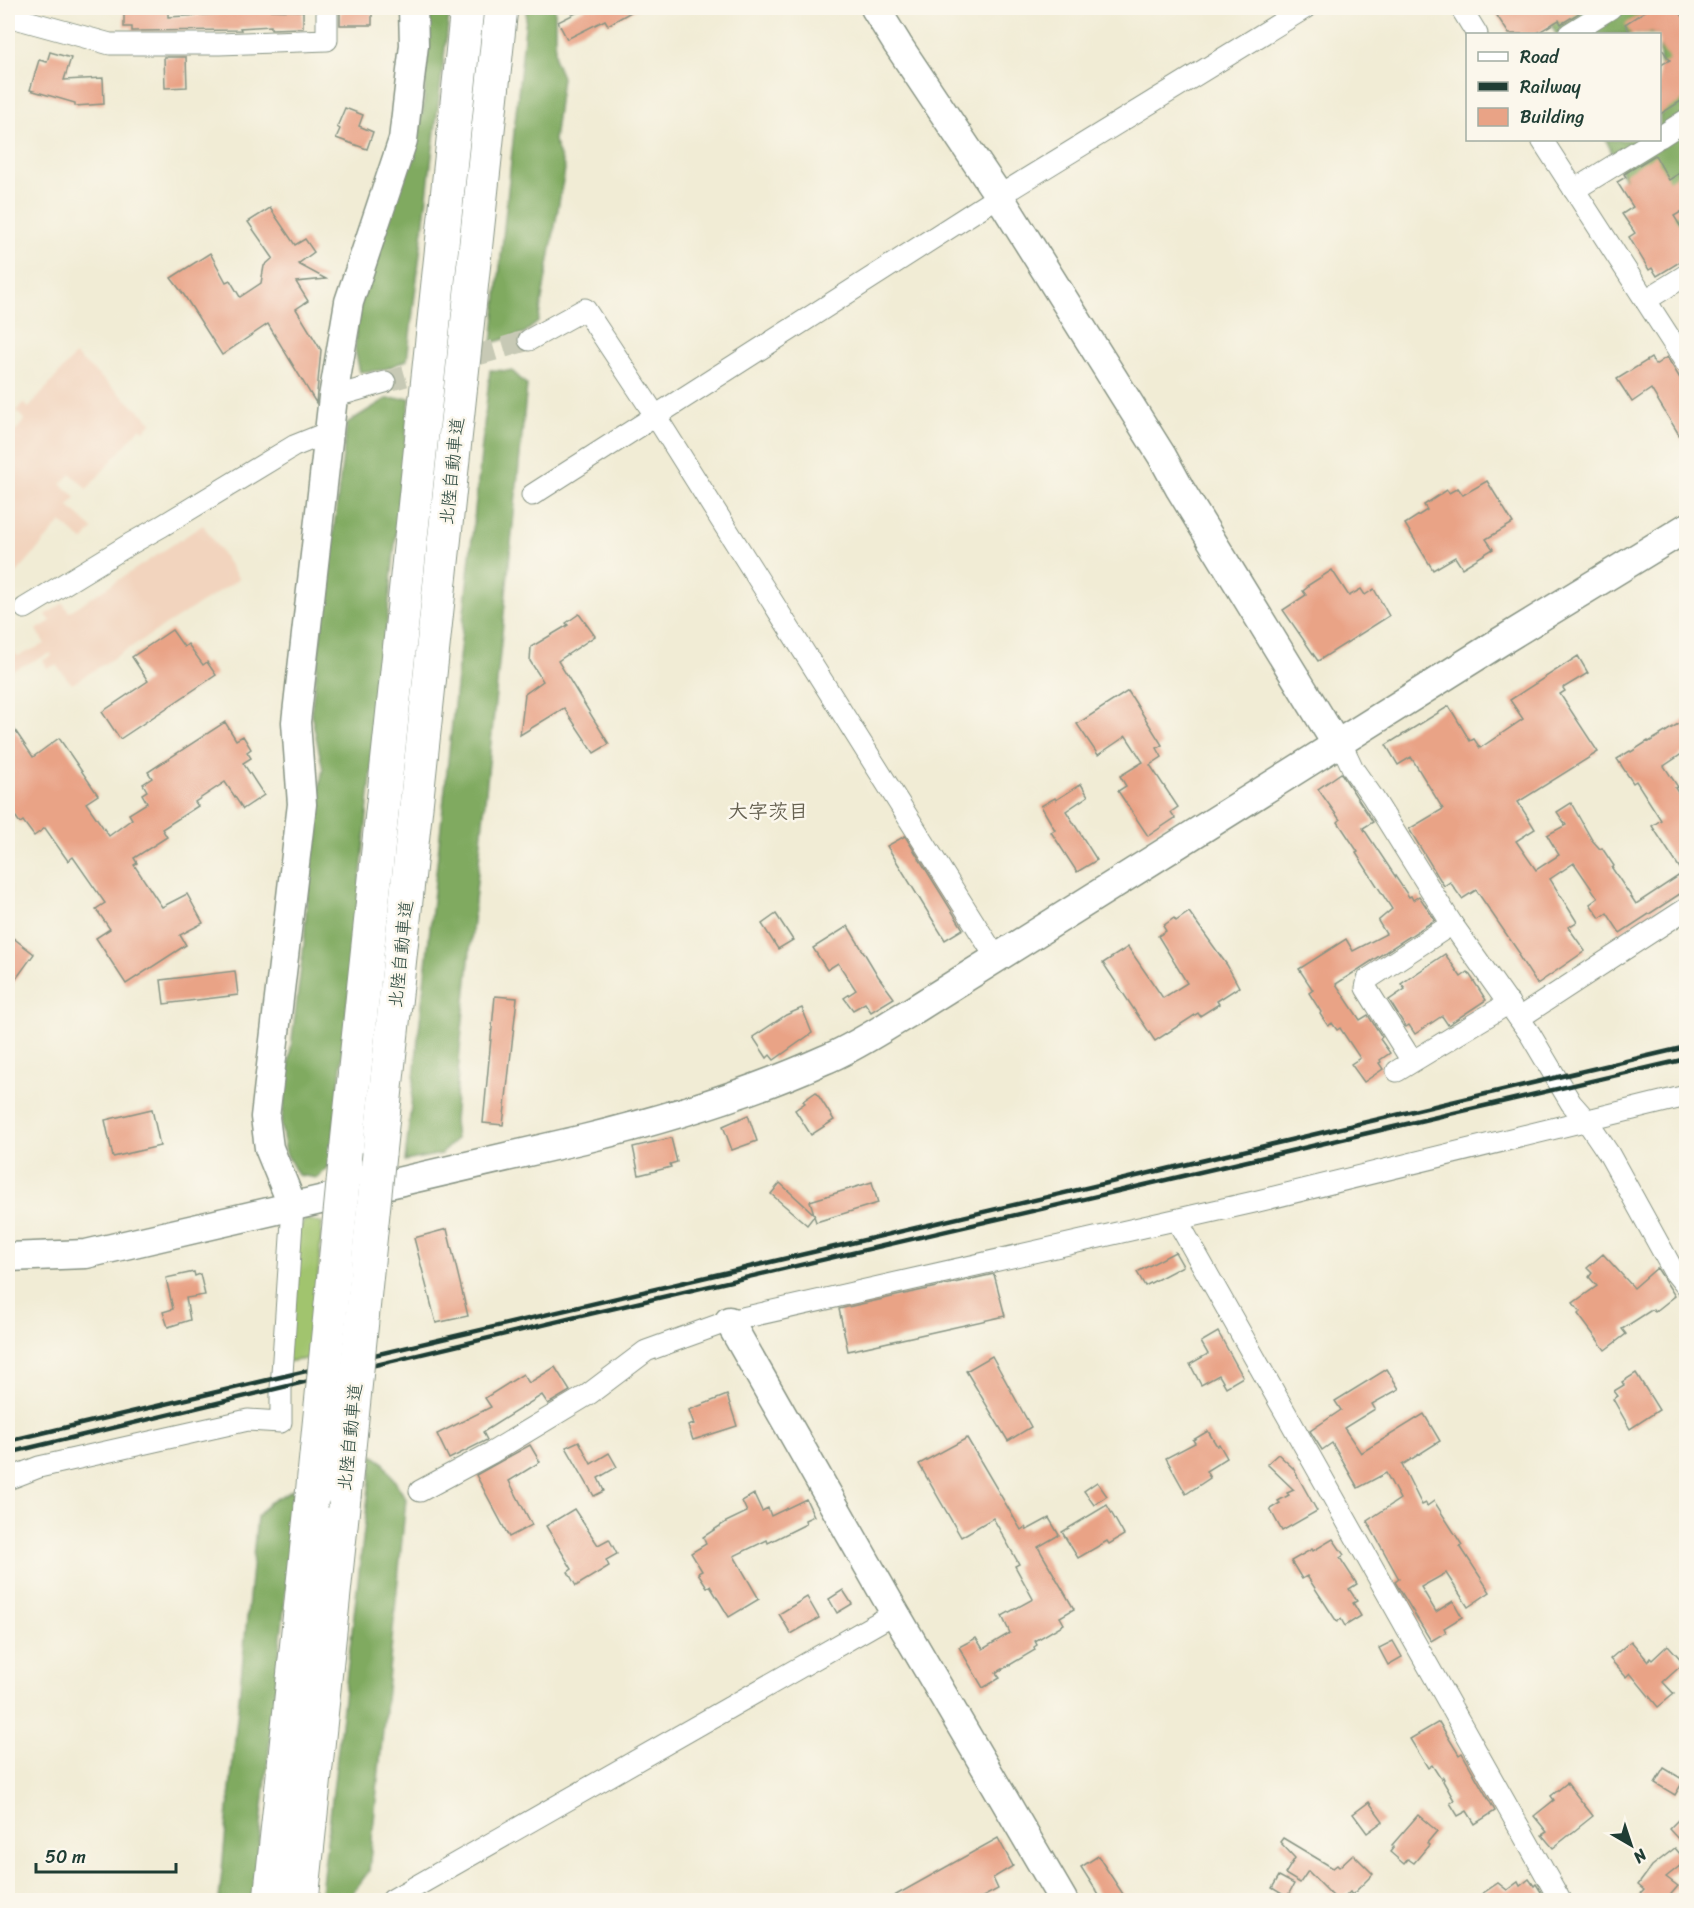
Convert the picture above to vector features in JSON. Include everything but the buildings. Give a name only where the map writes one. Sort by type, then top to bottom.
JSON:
[{"type":"highway","name":"北陸自動車道","points":[[270,1900],[467,8]]},
{"type":"highway","name":"北陸自動車道","points":[[302,1900],[501,8]]},
{"type":"street","points":[[8,16],[110,44],[231,43],[327,40],[327,8]]},
{"type":"street","points":[[8,1479],[39,1467],[248,1420],[281,1422],[292,1207],[269,1148],[265,1117],[302,804],[296,722],[333,397],[349,302],[403,140],[414,45],[413,8]]},
{"type":"street","points":[[875,8],[999,196],[1162,456],[1336,745],[1346,754],[1353,769],[1452,924],[1514,1011],[1571,1103],[1586,1120],[1609,1154],[1673,1270],[1686,1286]]},
{"type":"street","points":[[532,495],[999,196],[1305,8]]},
{"type":"street","points":[[1461,8],[1477,33]]},
{"type":"street","points":[[1571,33],[1611,8]]},
{"type":"street","points":[[1661,136],[1686,120]]},
{"type":"street","points":[[1543,141],[1646,300],[1679,345],[1686,363]]},
{"type":"street","points":[[1575,190],[1653,141]]},
{"type":"street","points":[[1646,300],[1686,275]]},
{"type":"street","points":[[529,340],[585,309],[655,415],[997,958]]},
{"type":"street","points":[[333,397],[385,382]]},
{"type":"street","points":[[25,608],[294,446],[329,432]]},
{"type":"street","points":[[8,1257],[86,1254],[659,1120],[736,1096],[827,1060],[909,1014],[1686,528]]},
{"type":"street","points":[[1452,924],[1368,979],[1366,988],[1404,1066],[1514,1011],[1686,909]]},
{"type":"street","points":[[420,1491],[491,1453],[589,1394],[646,1351],[729,1321],[1177,1220],[1686,1096]]},
{"type":"street","points":[[1177,1220],[1560,1900]]},
{"type":"street","points":[[729,1321],[895,1613],[1063,1900]]},
{"type":"street","points":[[393,1900],[895,1613]]},
{"type":"shaded area","points":[[75,355],[152,422],[144,431],[140,428],[87,489],[71,474],[61,484],[76,497],[68,506],[93,529],[83,541],[61,522],[8,583],[8,429],[13,434],[25,420],[16,411],[23,403],[29,408]]},
{"type":"shaded area","points":[[203,525],[239,579],[72,684],[56,665],[47,668],[43,660],[52,656],[51,653],[11,671],[8,676],[8,648],[18,656],[45,644],[36,630],[51,621],[46,615],[63,603],[69,612]]},
{"type":"green space","points":[[431,8],[450,8],[407,360],[383,370],[360,372],[355,350],[357,304],[423,110]]},
{"type":"green space","points":[[527,8],[555,8],[555,60],[562,77],[554,141],[565,169],[538,322],[524,333],[492,343]]},
{"type":"green space","points":[[1543,8],[1686,8],[1686,264],[1671,252],[1645,221],[1606,141],[1661,141],[1661,33],[1556,33]]},
{"type":"green space","points":[[490,370],[512,371],[527,385],[460,1050],[454,1121],[456,1139],[441,1154],[405,1161]]},
{"type":"green space","points":[[410,398],[331,1164],[317,1178],[298,1175],[286,1153],[281,1126],[304,944],[309,867],[323,769],[311,713],[347,423],[386,399]]},
{"type":"green space","points":[[306,1219],[322,1223],[312,1358],[285,1362],[298,1229]]},
{"type":"green space","points":[[373,1455],[383,1462],[406,1499],[369,1871],[351,1895],[320,1900]]},
{"type":"green space","points":[[297,1487],[253,1900],[219,1900],[257,1517],[269,1503]]},
{"type":"tunnel","points":[[385,382],[529,340]]},
{"type":"railway","points":[[8,1441],[1686,1047]]},
{"type":"railway","points":[[8,1453],[568,1319],[1686,1059]]},
{"type":"district","name":"大字茨目","points":[[768,811]]}]
